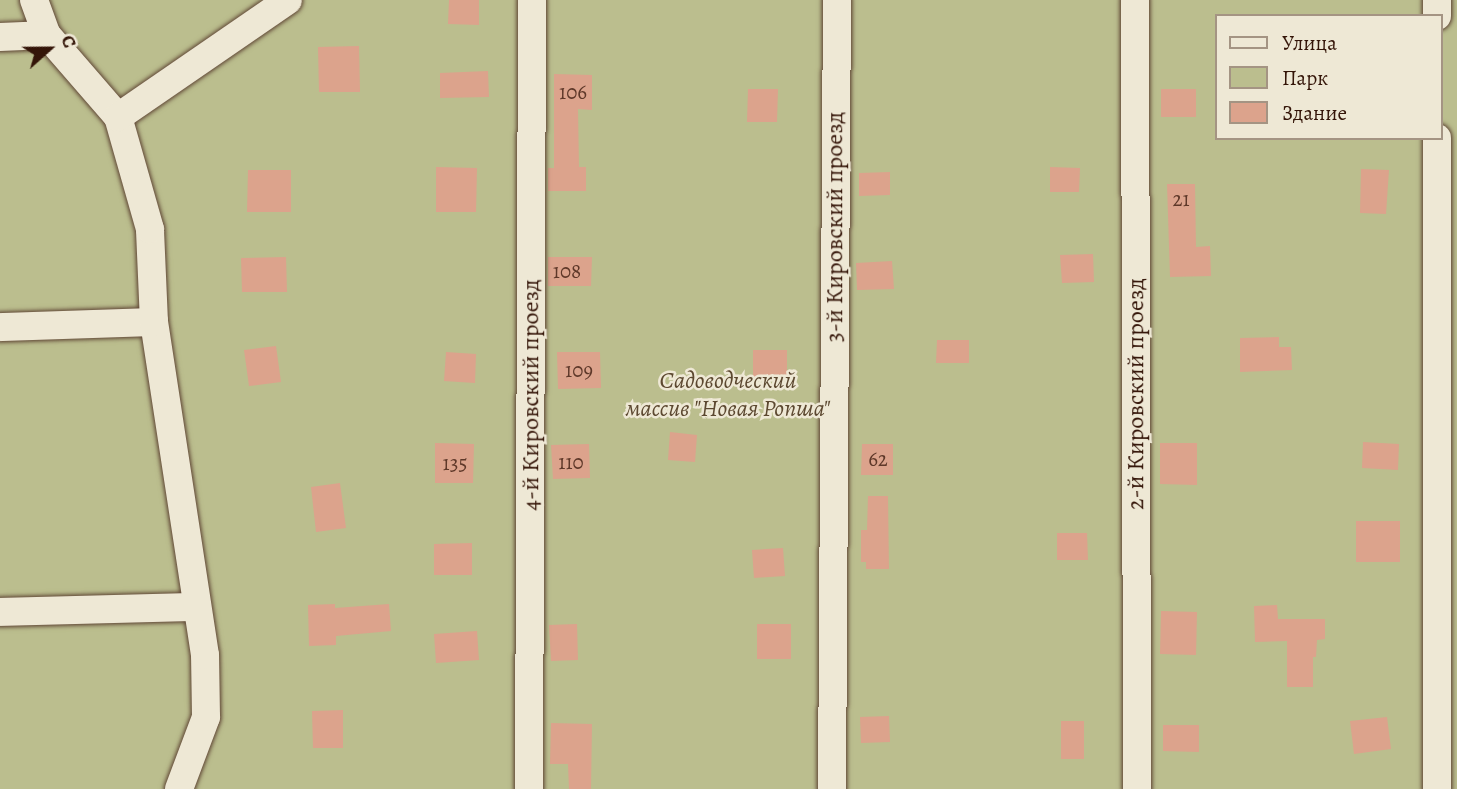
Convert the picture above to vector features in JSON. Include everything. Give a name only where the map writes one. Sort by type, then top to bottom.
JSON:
[{"type":"street","points":[[34,0],[47,35],[118,117],[150,229],[154,322],[205,656],[206,717],[179,789]]},
{"type":"street","points":[[118,117],[288,0]]},
{"type":"street","name":"4-й Кировский проезд","points":[[529,789],[532,0]]},
{"type":"street","name":"3-й Кировский проезд","points":[[832,789],[836,0]]},
{"type":"street","name":"2-й Кировский проезд","points":[[1135,0],[1137,789]]},
{"type":"street","points":[[0,37],[47,35]]},
{"type":"street","points":[[1437,140],[1437,789]]},
{"type":"street","points":[[0,327],[154,322]]},
{"type":"street","points":[[0,612],[197,607]]},
{"type":"green space","name":"Садоводческий массив \"Новая Ропша\"","points":[[0,0],[1457,0],[1457,789],[0,789]]},
{"type":"building","points":[[449,0],[479,0],[479,25],[448,24]]},
{"type":"building","points":[[359,46],[360,92],[319,92],[318,47]]},
{"type":"building","points":[[488,71],[489,97],[440,98],[440,73]]},
{"type":"building","points":[[554,74],[592,75],[592,110],[578,109],[579,167],[586,167],[586,191],[548,191],[548,168],[554,168]]},
{"type":"building","points":[[748,89],[778,89],[777,122],[747,122]]},
{"type":"building","points":[[1161,89],[1196,89],[1196,117],[1161,117]]},
{"type":"building","points":[[436,167],[477,168],[476,212],[436,212]]},
{"type":"building","points":[[1050,167],[1080,168],[1079,192],[1050,192]]},
{"type":"building","points":[[1361,169],[1389,170],[1386,214],[1360,213]]},
{"type":"building","points":[[248,170],[291,170],[291,212],[247,212]]},
{"type":"building","points":[[890,172],[890,195],[859,196],[859,173]]},
{"type":"building","points":[[1167,184],[1195,184],[1196,247],[1210,246],[1211,276],[1170,277]]},
{"type":"building","points":[[1093,254],[1094,282],[1062,283],[1060,255]]},
{"type":"building","points":[[286,257],[287,292],[242,292],[241,258]]},
{"type":"building","points":[[548,257],[592,257],[591,286],[548,286]]},
{"type":"building","points":[[892,261],[894,289],[857,290],[856,263]]},
{"type":"building","points":[[1279,337],[1279,347],[1291,347],[1292,370],[1240,372],[1240,338]]},
{"type":"building","points":[[937,340],[969,340],[969,363],[936,363]]},
{"type":"building","points":[[276,346],[281,382],[249,386],[244,350]]},
{"type":"building","points":[[753,350],[787,350],[787,378],[753,378]]},
{"type":"building","points":[[446,352],[476,354],[475,383],[444,381]]},
{"type":"building","points":[[557,352],[600,352],[601,388],[558,389]]},
{"type":"building","points":[[670,432],[697,435],[695,462],[668,460]]},
{"type":"building","points":[[1363,442],[1399,444],[1398,470],[1362,468]]},
{"type":"building","points":[[435,443],[474,444],[473,483],[435,483]]},
{"type":"building","points":[[1160,443],[1197,443],[1197,485],[1160,484]]},
{"type":"building","points":[[589,444],[590,478],[553,479],[551,445]]},
{"type":"building","points":[[862,444],[893,444],[893,475],[861,475]]},
{"type":"building","points":[[340,483],[346,528],[316,532],[311,487]]},
{"type":"building","points":[[868,496],[888,496],[889,569],[866,569],[866,562],[861,562],[861,530],[867,530]]},
{"type":"building","points":[[1356,521],[1400,521],[1400,562],[1356,562]]},
{"type":"building","points":[[1057,533],[1087,533],[1088,560],[1057,560]]},
{"type":"building","points":[[472,543],[472,575],[434,575],[434,544]]},
{"type":"building","points":[[783,548],[785,576],[754,578],[752,550]]},
{"type":"building","points":[[335,604],[335,608],[389,604],[391,631],[336,636],[336,645],[309,646],[308,605]]},
{"type":"building","points":[[1277,605],[1278,619],[1325,619],[1325,639],[1317,640],[1316,657],[1313,657],[1313,687],[1287,687],[1287,641],[1255,642],[1254,606]]},
{"type":"building","points":[[1161,611],[1197,612],[1196,655],[1160,654]]},
{"type":"building","points":[[577,624],[578,660],[551,661],[549,625]]},
{"type":"building","points":[[757,624],[791,624],[791,659],[757,659]]},
{"type":"building","points":[[477,631],[479,660],[436,663],[434,634]]},
{"type":"building","points":[[343,710],[343,748],[313,748],[312,711]]},
{"type":"building","points":[[889,716],[890,742],[861,743],[860,717]]},
{"type":"building","points":[[1387,717],[1391,749],[1354,754],[1350,721]]},
{"type":"building","points":[[1061,721],[1084,721],[1084,759],[1061,759]]},
{"type":"building","points":[[551,723],[592,724],[591,789],[569,789],[568,764],[550,764]]},
{"type":"building","points":[[1163,725],[1199,725],[1199,752],[1163,751]]}]
